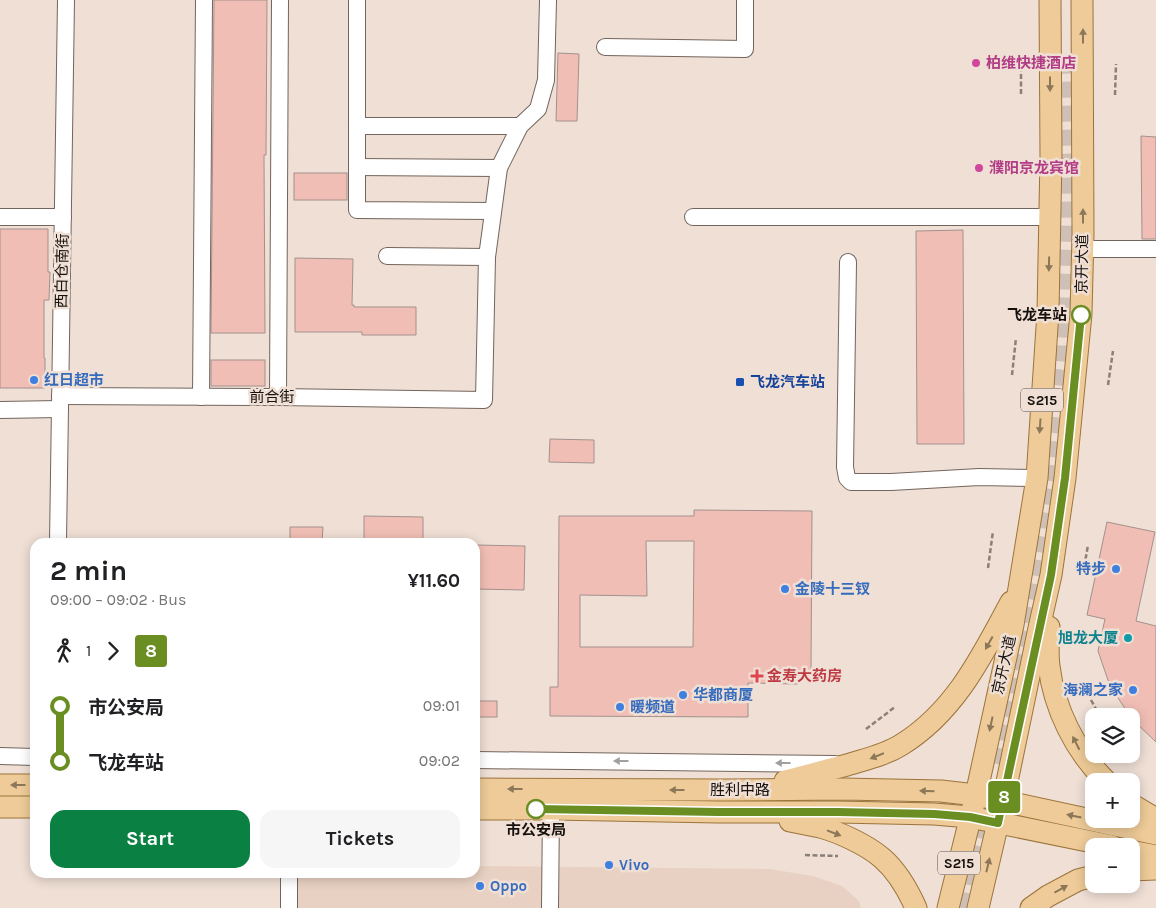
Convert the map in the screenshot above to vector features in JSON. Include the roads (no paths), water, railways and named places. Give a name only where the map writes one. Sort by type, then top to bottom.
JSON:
[{"type":"main road","name":"京开大道","points":[[948,908],[976,795],[1013,625],[1037,478],[1048,312],[1051,157],[1050,0]]},
{"type":"main road","name":"京开大道","points":[[978,908],[1004,801],[1051,575],[1065,478],[1081,314],[1083,249],[1082,0]]},
{"type":"main road","points":[[1051,575],[1048,664],[1054,690],[1065,721],[1080,750],[1098,773]]},
{"type":"main road","points":[[725,790],[785,781],[874,758],[900,746],[927,726],[950,703],[970,676],[1020,584]]},
{"type":"main road","points":[[0,785],[30,786]]},
{"type":"main road","name":"胜利中路","points":[[480,789],[843,789],[942,791],[976,795],[1156,834]]},
{"type":"main road","points":[[0,806],[30,807]]},
{"type":"main road","name":"胜利中路","points":[[480,809],[934,814],[970,817],[1085,841]]},
{"type":"main road","points":[[1140,809],[1156,819]]},
{"type":"main road","points":[[718,812],[805,824],[856,841],[881,857],[899,877],[912,897],[916,908]]},
{"type":"main road","points":[[1140,852],[1156,856]]},
{"type":"main road","points":[[1140,870],[1156,869]]},
{"type":"main road","points":[[1031,908],[1048,896],[1085,878]]},
{"type":"street","name":"西白仓南街","points":[[58,538],[66,0]]},
{"type":"street","points":[[201,397],[204,0]]},
{"type":"street","points":[[278,397],[280,0]]},
{"type":"street","points":[[357,0],[357,210],[493,212]]},
{"type":"street","points":[[387,256],[487,257],[499,168],[520,126],[538,109],[546,80],[548,0]]},
{"type":"street","points":[[605,47],[744,50],[745,0]]},
{"type":"street","points":[[357,126],[520,126]]},
{"type":"street","points":[[357,167],[499,168]]},
{"type":"street","points":[[0,217],[63,217]]},
{"type":"street","points":[[693,217],[1050,217]]},
{"type":"street","points":[[1083,249],[1156,249]]},
{"type":"street","name":"前合街","points":[[0,410],[60,402],[201,397],[484,400],[487,257]]},
{"type":"street","points":[[848,262],[845,467],[847,478],[851,482],[892,482],[979,477],[1037,478]]},
{"type":"street","points":[[0,756],[30,757]]},
{"type":"street","points":[[480,760],[850,764]]},
{"type":"street","points":[[550,809],[550,908]]},
{"type":"street","points":[[289,878],[289,908]]},
{"type":"tunnel","points":[[993,763],[1029,609],[1051,483],[1063,349],[1067,220],[1063,65]]},
{"type":"tunnel","points":[[734,801],[811,802]]},
{"type":"tunnel","points":[[915,803],[966,807]]},
{"type":"tunnel","points":[[962,908],[983,809]]},
{"type":"tunnel","points":[[1100,835],[1149,846]]},
{"type":"place","name":"柏维快捷酒店","points":[[976,63]]},
{"type":"place","name":"濮阳京龙宾馆","points":[[979,168]]},
{"type":"place","name":"飞龙车站","points":[[1081,315]]},
{"type":"place","name":"红日超市","points":[[34,380]]},
{"type":"place","name":"飞龙汽车站","points":[[740,382]]},
{"type":"place","name":"特步","points":[[1116,569]]},
{"type":"place","name":"金陵十三钗","points":[[785,589]]},
{"type":"place","name":"旭龙大厦","points":[[1128,638]]},
{"type":"place","name":"金寿大药房","points":[[757,676]]},
{"type":"place","name":"海澜之家","points":[[1133,690]]},
{"type":"place","name":"华都商厦","points":[[683,695]]},
{"type":"place","name":"暖频道","points":[[620,707]]},
{"type":"place","name":"市公安局","points":[[536,809]]},
{"type":"place","name":"Vivo","points":[[609,865]]},
{"type":"place","name":"Oppo","points":[[480,886]]}]
